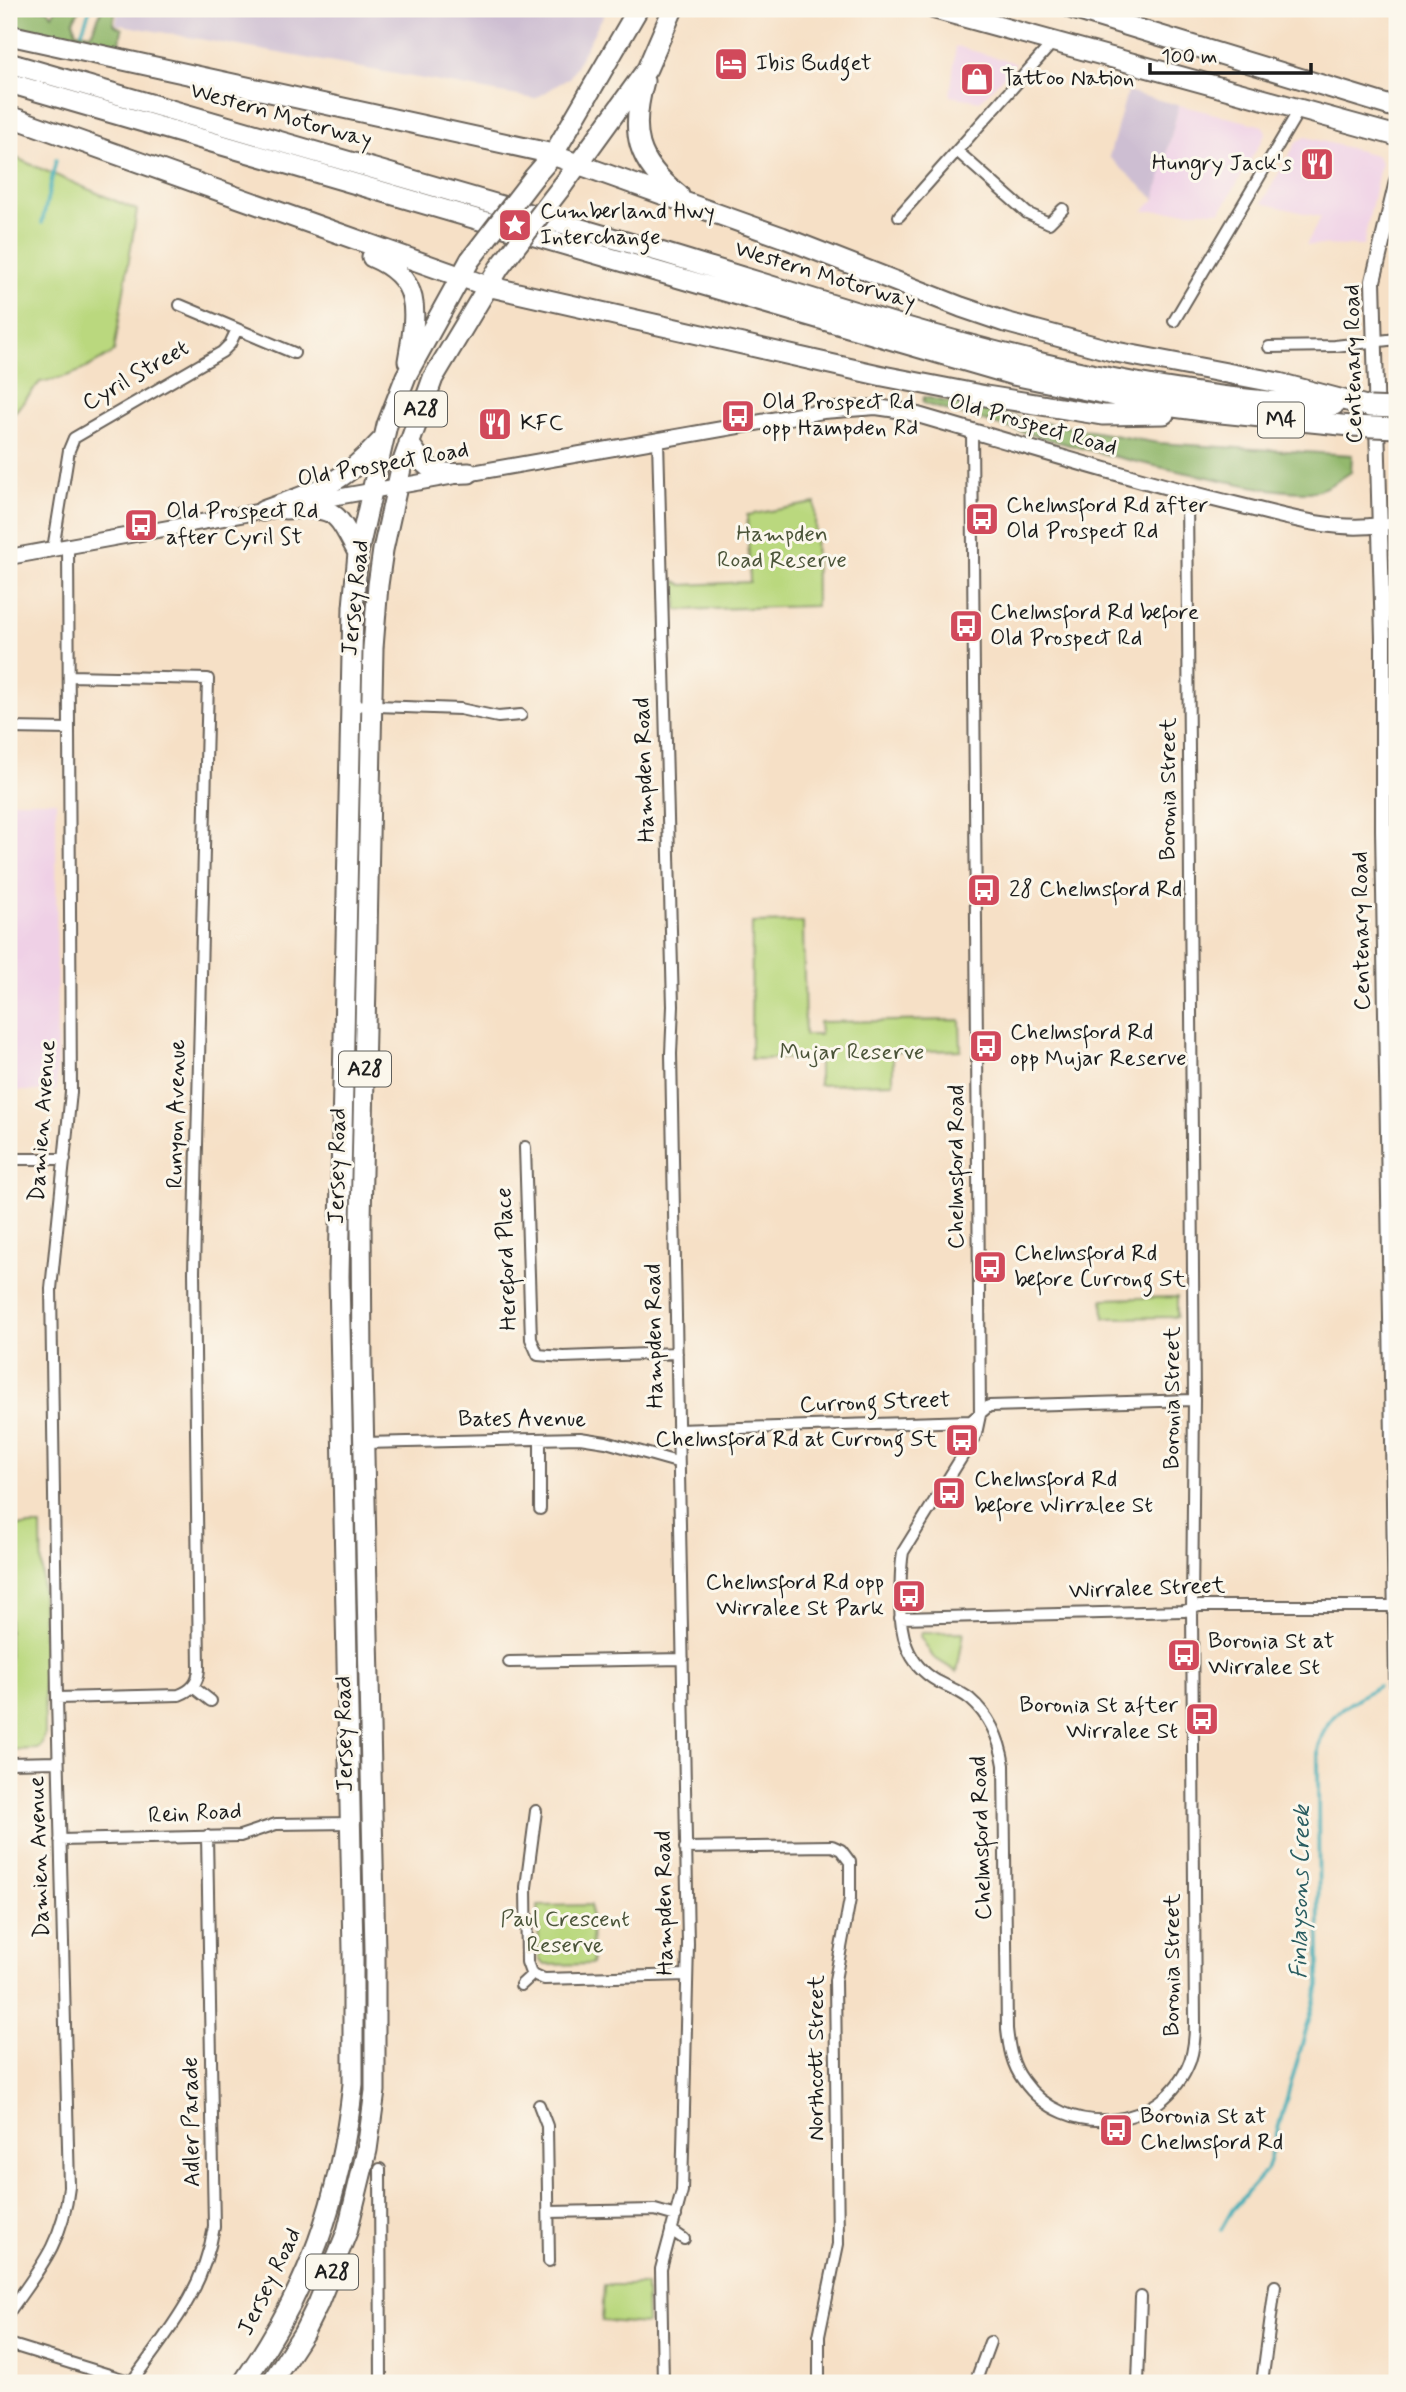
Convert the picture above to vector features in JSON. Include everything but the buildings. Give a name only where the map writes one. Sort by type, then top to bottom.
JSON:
[{"type":"highway","points":[[627,30],[631,9]]},
{"type":"highway","name":"Jersey Road","points":[[243,2383],[280,2327],[304,2280],[323,2233],[340,2174],[354,2070],[339,1276],[349,705],[358,553],[384,438],[405,376],[458,278],[553,155],[638,9]]},
{"type":"highway","name":"Jersey Road","points":[[271,2383],[303,2334],[347,2232],[368,2150],[375,2091],[361,1220],[372,706],[378,585],[396,486],[433,378],[499,268],[564,186],[647,69],[673,9]]},
{"type":"highway","points":[[935,9],[1397,136]]},
{"type":"highway","points":[[1073,9],[1397,108]]},
{"type":"highway","points":[[9,35],[553,155],[782,237],[961,307],[1017,325],[1115,352],[1279,383],[1358,405]]},
{"type":"highway","name":"Western Motorway","points":[[9,63],[552,219],[980,348],[1110,378],[1188,390],[1298,404],[1397,408]]},
{"type":"highway","points":[[647,69],[636,110],[637,131],[644,157],[659,180],[682,197],[728,219]]},
{"type":"highway","name":"Western Motorway","points":[[9,83],[964,362],[1107,395],[1211,412],[1397,428]]},
{"type":"highway","points":[[9,116],[458,278],[487,286],[883,376],[1074,412],[1103,415],[1211,412]]},
{"type":"highway","points":[[9,126],[390,266],[408,285],[415,307],[405,376]]},
{"type":"highway","points":[[263,510],[318,492],[339,480],[384,438]]},
{"type":"highway","points":[[409,443],[422,463],[430,469],[447,474],[469,473]]},
{"type":"highway","points":[[263,510],[318,508],[334,513],[345,526],[358,553]]},
{"type":"main road","name":"Centenary Road","points":[[1397,181],[1373,281],[1390,830],[1397,1684]]},
{"type":"main road","name":"Old Prospect Road","points":[[9,557],[469,473],[851,408],[891,408],[1187,493],[1283,516],[1356,528],[1380,524]]},
{"type":"street","points":[[899,216],[1055,40]]},
{"type":"street","points":[[1174,321],[1299,110]]},
{"type":"street","points":[[957,151],[1027,213],[1049,223],[1063,209]]},
{"type":"street","points":[[180,305],[294,353]]},
{"type":"street","name":"Cyril Street","points":[[53,549],[72,440],[222,352],[230,344],[237,329]]},
{"type":"street","points":[[1269,347],[1335,346],[1397,339]]},
{"type":"street","name":"Chelmsford Road","points":[[972,431],[981,1415],[976,1434],[903,1552],[900,1618],[903,1638],[912,1658],[933,1678],[977,1705],[994,1730],[1002,1750],[1007,2029],[1014,2065],[1029,2089],[1045,2103],[1071,2117],[1100,2121]]},
{"type":"street","name":"Hampden Road","points":[[658,440],[673,1006],[671,1054],[687,1975],[682,2187],[661,2269],[663,2383]]},
{"type":"street","name":"Boronia Street","points":[[1100,2121],[1130,2118],[1163,2099],[1183,2076],[1194,2042],[1194,1400],[1187,493]]},
{"type":"street","points":[[1380,524],[1397,523]]},
{"type":"street","name":"Damien Avenue","points":[[9,2312],[56,2241],[64,2221],[68,2198],[51,1283],[71,1092],[68,546]]},
{"type":"street","name":"Runyon Avenue","points":[[69,676],[208,679],[194,1272],[199,1670],[193,1687]]},
{"type":"street","points":[[349,705],[460,709],[498,717],[522,715]]},
{"type":"street","points":[[9,728],[69,729]]},
{"type":"street","name":"Hereford Place","points":[[525,1147],[531,1339],[538,1355],[677,1353]]},
{"type":"street","points":[[9,1160],[65,1160]]},
{"type":"street","name":"Currong Street","points":[[677,1430],[971,1421],[989,1406],[1194,1400]]},
{"type":"street","name":"Bates Avenue","points":[[364,1443],[580,1438],[606,1442],[677,1462]]},
{"type":"street","points":[[540,1440],[540,1509]]},
{"type":"street","name":"Wirralee Street","points":[[900,1618],[1192,1609],[1199,1606],[1396,1606]]},
{"type":"street","points":[[509,1662],[683,1659]]},
{"type":"street","points":[[57,1698],[173,1696],[193,1687],[211,1701]]},
{"type":"street","points":[[9,1763],[58,1762]]},
{"type":"street","points":[[536,1811],[526,1886],[527,1962],[533,1974],[544,1979],[687,1975]]},
{"type":"street","name":"Rein Road","points":[[60,1840],[248,1835],[276,1825],[372,1823]]},
{"type":"street","name":"Adler Parade","points":[[132,2383],[193,2295],[207,2261],[214,2227],[206,1836]]},
{"type":"street","name":"Northcott Street","points":[[685,1848],[832,1846],[841,1850],[850,1862],[850,1904],[835,1980],[838,2244],[818,2336],[819,2383]]},
{"type":"street","points":[[522,1985],[533,1974]]},
{"type":"street","points":[[539,2105],[547,2126],[549,2261]]},
{"type":"street","points":[[380,2169],[381,2383]]},
{"type":"street","points":[[549,2212],[655,2210],[676,2216]]},
{"type":"street","points":[[671,2230],[684,2239]]},
{"type":"street","points":[[1262,2383],[1275,2286]]},
{"type":"street","points":[[1138,2383],[1142,2297]]},
{"type":"street","points":[[975,2383],[990,2342]]},
{"type":"street","points":[[9,2344],[132,2383]]},
{"type":"shaded area","points":[[118,9],[607,9],[570,77],[535,99],[116,24]]},
{"type":"shaded area","name":"Tattoo Nation","points":[[956,46],[1016,63],[980,101],[950,96]]},
{"type":"shaded area","points":[[1127,92],[1179,105],[1155,199],[1109,157]]},
{"type":"shaded area","points":[[1179,105],[1263,126],[1266,133],[1221,211],[1143,211],[1155,199]]},
{"type":"shaded area","points":[[1306,137],[1376,155],[1381,162],[1363,246],[1306,245],[1321,217],[1262,203],[1297,141]]},
{"type":"shaded area","points":[[9,801],[56,801],[57,1091],[9,1091]]},
{"type":"green space","points":[[9,9],[48,9],[52,15],[56,9],[80,9],[73,21],[76,32],[91,34],[102,9],[116,9],[113,24],[122,29],[119,49],[9,25]]},
{"type":"green space","points":[[9,155],[137,210],[114,352],[79,372],[40,382],[9,419]]},
{"type":"green space","points":[[924,397],[1040,422],[1158,443],[1352,455],[1351,472],[1330,485],[1313,491],[1296,492],[1258,487],[1137,462],[1067,444],[928,405],[923,402]]},
{"type":"green space","name":"Hampden Road Reserve","points":[[815,503],[816,606],[677,610],[676,581],[683,585],[750,582],[747,515]]},
{"type":"green space","name":"Mujar Reserve","points":[[803,922],[805,1035],[820,1035],[819,1022],[960,1020],[961,1050],[893,1052],[893,1083],[819,1085],[819,1058],[751,1059],[752,923]]},
{"type":"green space","points":[[1177,1297],[1177,1317],[1104,1318],[1103,1299]]},
{"type":"green space","points":[[9,1526],[41,1526],[45,1733],[41,1746],[37,1749],[9,1750]]},
{"type":"green space","points":[[964,1632],[957,1672],[933,1657],[920,1636],[922,1633]]},
{"type":"green space","name":"Paul Crescent Reserve","points":[[591,1905],[592,1964],[545,1965],[539,1960],[538,1906]]},
{"type":"green space","points":[[604,2285],[646,2285],[647,2324],[602,2321]]},
{"type":"waterway","points":[[82,31],[90,9]]},
{"type":"waterway","points":[[42,223],[56,160]]},
{"type":"waterway","name":"Finlaysons Creek","points":[[1221,2230],[1232,2210],[1266,2171],[1319,1985],[1318,1751],[1321,1738],[1339,1711],[1378,1686]]},
{"type":"place","name":"Ibis Budget","points":[[731,64]]},
{"type":"place","name":"Tattoo Nation","points":[[977,79]]},
{"type":"place","name":"Hungry Jack's","points":[[1317,164]]},
{"type":"place","name":"Cumberland Hwy Interchange","points":[[515,225]]},
{"type":"place","name":"Old Prospect Rd opp Hampden Rd","points":[[738,416]]},
{"type":"place","name":"KFC","points":[[495,424]]},
{"type":"place","name":"Chelmsford Rd after Old Prospect Rd","points":[[982,519]]},
{"type":"place","name":"Old Prospect Rd after Cyril St","points":[[141,525]]},
{"type":"place","name":"Chelmsford Rd before Old Prospect Rd","points":[[966,626]]},
{"type":"place","name":"28 Chelmsford Rd","points":[[984,890]]},
{"type":"place","name":"Chelmsford Rd opp Mujar Reserve","points":[[986,1046]]},
{"type":"place","name":"Chelmsford Rd before Currong St","points":[[990,1267]]},
{"type":"place","name":"Chelmsford Rd at Currong St","points":[[962,1440]]},
{"type":"place","name":"Chelmsford Rd before Wirralee St","points":[[949,1493]]},
{"type":"place","name":"Chelmsford Rd opp Wirralee St Park","points":[[909,1596]]},
{"type":"place","name":"Boronia St at Wirralee St","points":[[1184,1655]]},
{"type":"place","name":"Boronia St after Wirralee St","points":[[1202,1719]]},
{"type":"place","name":"Boronia St at Chelmsford Rd","points":[[1116,2130]]}]
